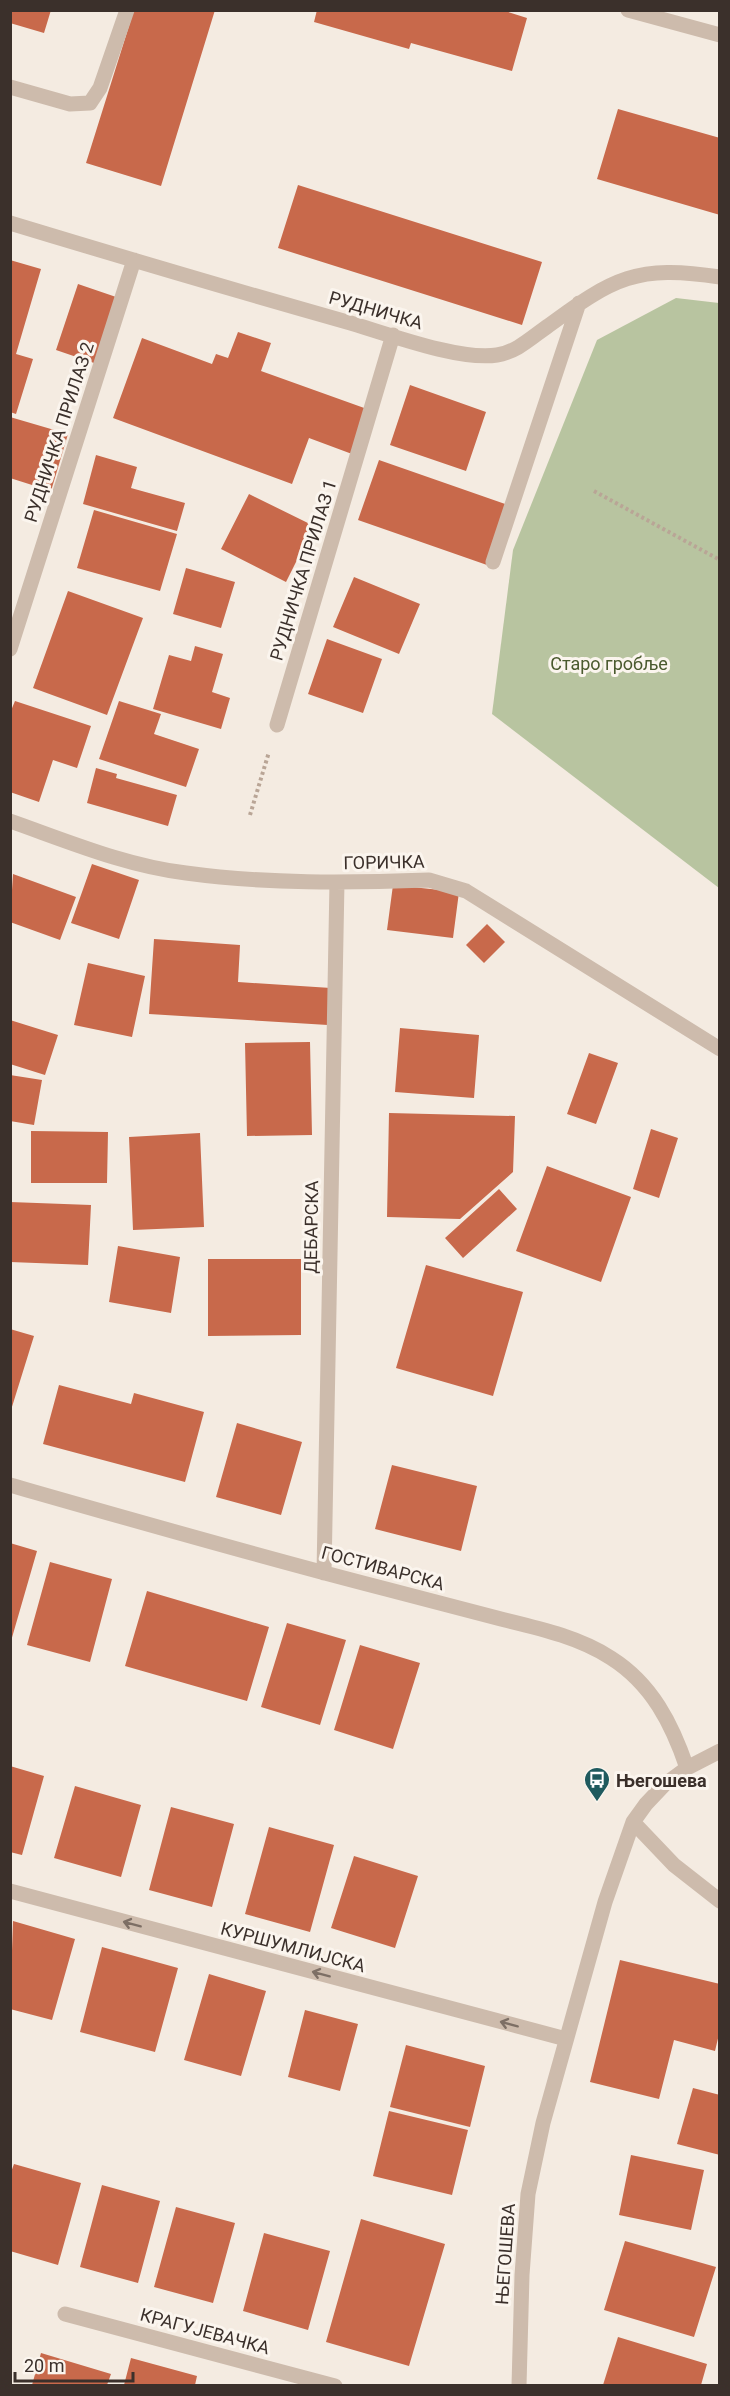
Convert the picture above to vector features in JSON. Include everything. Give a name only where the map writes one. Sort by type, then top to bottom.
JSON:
[{"type":"street","points":[[10,87],[70,104],[90,103],[100,88],[128,10]]},
{"type":"street","points":[[628,10],[720,35]]},
{"type":"street","name":"РУДНИЧКА","points":[[10,223],[462,353],[498,355],[526,343],[597,290],[643,274],[664,272],[720,277]]},
{"type":"street","name":"РУДНИЧКА ПРИЛАЗ 2","points":[[10,649],[134,260]]},
{"type":"street","points":[[493,562],[579,303]]},
{"type":"street","name":"РУДНИЧКА ПРИЛАЗ 1","points":[[277,725],[393,335]]},
{"type":"street","name":"ГОРИЧКА","points":[[10,821],[139,863],[184,873],[337,882],[429,880],[455,886],[720,1049]]},
{"type":"street","name":"ДЕБАРСКА","points":[[324,1573],[337,882]]},
{"type":"street","name":"ГОСТИВАРСКА","points":[[10,1485],[324,1573],[522,1624],[591,1647],[624,1667],[644,1686],[663,1710],[677,1738],[687,1768]]},
{"type":"street","name":"ЊЕГОШЕВА","points":[[519,2385],[522,2275],[528,2194],[566,2039],[605,1902],[633,1822],[664,1785],[687,1768],[720,1751]]},
{"type":"street","points":[[633,1822],[675,1864],[720,1901]]},
{"type":"street","name":"КУРШУМЛИЈСКА","points":[[10,1891],[566,2039]]},
{"type":"street","name":"КРАГУЈЕВАЧКА","points":[[65,2314],[334,2385]]},
{"type":"path","points":[[594,491],[720,560]]},
{"type":"path","points":[[250,815],[277,725]]},
{"type":"green space","name":"Старо гробље","points":[[676,298],[719,303],[719,888],[492,714],[513,550],[597,340]]},
{"type":"building","points":[[10,10],[51,10],[44,33],[10,23]]},
{"type":"building","points":[[134,10],[215,10],[161,186],[86,163]]},
{"type":"building","points":[[317,10],[502,10],[527,18],[512,71],[411,43],[409,49],[314,22]]},
{"type":"building","points":[[618,109],[720,138],[720,215],[597,179]]},
{"type":"building","points":[[298,185],[542,262],[522,325],[278,248]]},
{"type":"building","points":[[10,260],[41,269],[16,354],[33,359],[16,414],[10,412]]},
{"type":"building","points":[[78,284],[119,298],[97,364],[56,350]]},
{"type":"building","points":[[238,332],[271,343],[261,371],[367,409],[352,454],[309,438],[292,484],[113,418],[142,338],[212,364],[216,354],[228,358]]},
{"type":"building","points":[[410,385],[486,412],[466,471],[390,445]]},
{"type":"building","points":[[10,417],[68,434],[51,491],[10,478]]},
{"type":"building","points":[[96,455],[137,467],[131,488],[185,503],[177,531],[83,504]]},
{"type":"building","points":[[379,460],[508,505],[487,565],[358,520]]},
{"type":"building","points":[[249,494],[314,526],[286,582],[221,549]]},
{"type":"building","points":[[94,510],[177,534],[160,591],[77,568]]},
{"type":"building","points":[[186,568],[235,582],[221,628],[173,614]]},
{"type":"building","points":[[354,577],[420,604],[399,654],[333,627]]},
{"type":"building","points":[[68,591],[143,618],[107,715],[33,688]]},
{"type":"building","points":[[327,639],[382,659],[363,713],[308,694]]},
{"type":"building","points":[[195,646],[223,654],[212,692],[230,698],[221,729],[153,709],[169,655],[191,661]]},
{"type":"building","points":[[15,701],[91,726],[77,768],[53,760],[39,802],[10,792],[10,713]]},
{"type":"building","points":[[119,701],[161,714],[154,734],[199,749],[186,787],[99,759]]},
{"type":"building","points":[[96,768],[117,774],[116,778],[177,795],[168,826],[87,803]]},
{"type":"building","points":[[92,864],[139,880],[119,939],[71,923]]},
{"type":"building","points":[[13,874],[76,897],[60,940],[10,922]]},
{"type":"building","points":[[393,885],[459,892],[453,938],[387,930]]},
{"type":"building","points":[[487,924],[505,942],[484,963],[466,945]]},
{"type":"building","points":[[154,939],[240,945],[238,982],[331,988],[328,1025],[149,1014]]},
{"type":"building","points":[[88,963],[145,976],[132,1037],[74,1025]]},
{"type":"building","points":[[10,1020],[58,1035],[45,1075],[10,1064]]},
{"type":"building","points":[[400,1028],[479,1035],[474,1098],[395,1092]]},
{"type":"building","points":[[310,1042],[312,1135],[247,1136],[245,1043]]},
{"type":"building","points":[[589,1053],[618,1063],[596,1124],[567,1114]]},
{"type":"building","points":[[10,1075],[42,1080],[34,1125],[10,1121]]},
{"type":"building","points":[[389,1113],[515,1116],[513,1172],[460,1219],[387,1217]]},
{"type":"building","points":[[651,1129],[678,1138],[659,1198],[633,1189]]},
{"type":"building","points":[[31,1131],[108,1132],[107,1183],[31,1183]]},
{"type":"building","points":[[200,1133],[204,1227],[133,1230],[129,1137]]},
{"type":"building","points":[[547,1166],[631,1197],[601,1282],[516,1251]]},
{"type":"building","points":[[499,1189],[517,1209],[463,1258],[445,1238]]},
{"type":"building","points":[[10,1202],[91,1205],[88,1265],[10,1262]]},
{"type":"building","points":[[118,1246],[180,1257],[171,1313],[109,1302]]},
{"type":"building","points":[[208,1259],[301,1259],[301,1335],[208,1336]]},
{"type":"building","points":[[426,1265],[523,1292],[493,1396],[396,1368]]},
{"type":"building","points":[[10,1329],[34,1336],[11,1410],[10,1410]]},
{"type":"building","points":[[59,1385],[131,1404],[134,1393],[204,1412],[185,1482],[43,1444]]},
{"type":"building","points":[[237,1423],[302,1442],[281,1515],[216,1497]]},
{"type":"building","points":[[392,1465],[477,1486],[461,1551],[375,1529]]},
{"type":"building","points":[[10,1543],[37,1551],[11,1641],[10,1641]]},
{"type":"building","points":[[50,1562],[112,1579],[90,1662],[27,1645]]},
{"type":"building","points":[[147,1591],[269,1627],[247,1701],[125,1666]]},
{"type":"building","points":[[287,1623],[346,1640],[320,1725],[261,1707]]},
{"type":"building","points":[[360,1645],[420,1663],[393,1749],[334,1730]]},
{"type":"building","points":[[10,1766],[44,1776],[22,1855],[10,1852]]},
{"type":"building","points":[[75,1786],[141,1805],[121,1877],[54,1858]]},
{"type":"building","points":[[171,1807],[234,1824],[212,1907],[149,1890]]},
{"type":"building","points":[[269,1827],[334,1845],[310,1932],[245,1914]]},
{"type":"building","points":[[354,1856],[418,1876],[395,1948],[331,1928]]},
{"type":"building","points":[[13,1921],[75,1939],[52,2020],[10,2009]]},
{"type":"building","points":[[102,1947],[178,1968],[155,2052],[80,2032]]},
{"type":"building","points":[[620,1960],[720,1984],[720,2030],[715,2051],[674,2040],[659,2099],[590,2082]]},
{"type":"building","points":[[209,1974],[266,1991],[241,2076],[184,2060]]},
{"type":"building","points":[[305,2010],[358,2024],[340,2091],[288,2077]]},
{"type":"building","points":[[406,2045],[485,2066],[470,2127],[390,2107]]},
{"type":"building","points":[[693,2088],[720,2095],[720,2155],[677,2144]]},
{"type":"building","points":[[389,2111],[468,2130],[452,2195],[373,2176]]},
{"type":"building","points":[[631,2155],[704,2170],[691,2230],[619,2215]]},
{"type":"building","points":[[14,2164],[81,2183],[58,2265],[10,2251],[10,2175]]},
{"type":"building","points":[[102,2185],[160,2201],[138,2283],[80,2267]]},
{"type":"building","points":[[176,2207],[235,2223],[213,2303],[154,2287]]},
{"type":"building","points":[[361,2219],[445,2244],[409,2366],[326,2342]]},
{"type":"building","points":[[264,2233],[330,2251],[308,2330],[243,2311]]},
{"type":"building","points":[[625,2241],[716,2267],[694,2337],[604,2310]]},
{"type":"building","points":[[618,2337],[707,2364],[701,2385],[603,2385]]},
{"type":"building","points":[[41,2353],[111,2374],[107,2385],[32,2385]]},
{"type":"building","points":[[131,2358],[197,2376],[195,2385],[124,2385]]},
{"type":"place","name":"Његошева","points":[[597,1803]]}]
